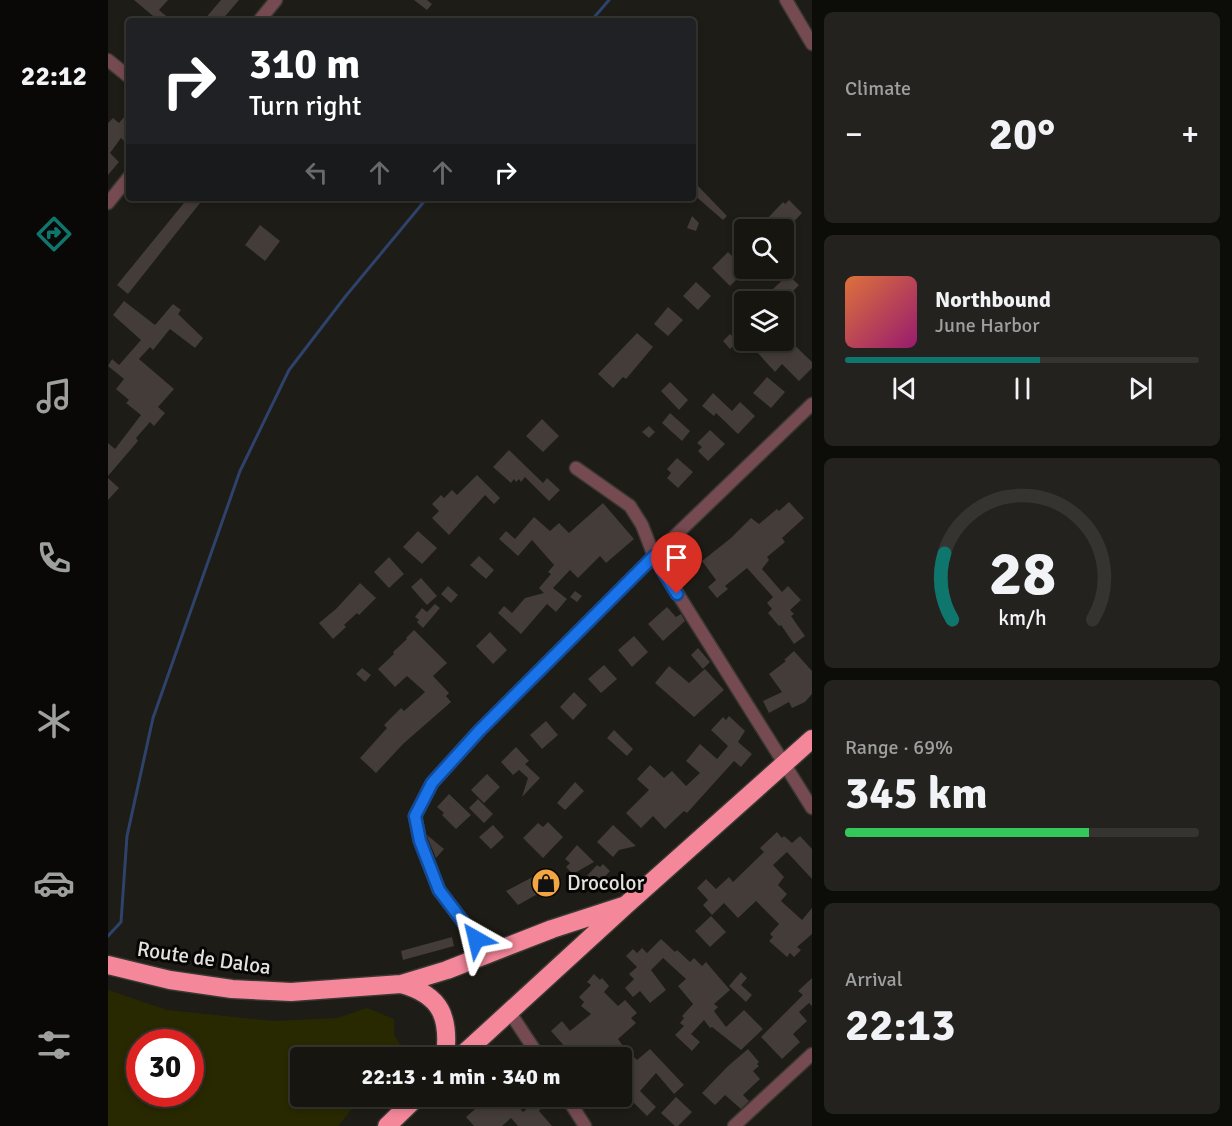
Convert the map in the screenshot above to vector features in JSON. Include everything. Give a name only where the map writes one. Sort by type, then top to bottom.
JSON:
[{"type":"highway","points":[[471,1047],[812,740]]},
{"type":"highway","points":[[401,984],[447,970],[552,929],[626,905]]},
{"type":"highway","name":"Route de Daloa","points":[[108,965],[170,980],[232,989],[291,992],[401,984]]},
{"type":"highway","points":[[401,984],[416,988],[435,1002],[442,1014],[448,1035],[446,1047]]},
{"type":"highway","points":[[387,1126],[407,1107]]},
{"type":"street","points":[[261,18],[276,0]]},
{"type":"street","points":[[786,0],[812,44]]},
{"type":"street","points":[[108,60],[126,75]]},
{"type":"street","points":[[108,203],[126,181]]},
{"type":"street","points":[[488,955],[439,890],[420,841],[415,816],[432,783],[479,731],[654,556],[812,404]]},
{"type":"street","points":[[576,468],[630,506],[642,525],[654,556],[812,808]]},
{"type":"street","points":[[509,1011],[533,1047]]},
{"type":"street","points":[[734,1126],[812,1054]]},
{"type":"street","points":[[573,1107],[585,1126]]},
{"type":"shaded area","points":[[108,990],[167,1010],[274,1021],[337,1018],[367,1008],[394,1019],[394,1035],[402,1047],[290,1047],[290,1107],[354,1107],[338,1126],[108,1126]]},
{"type":"building","points":[[134,0],[168,0],[159,10],[168,18],[155,18]]},
{"type":"building","points":[[221,0],[239,0],[224,18],[206,18]]},
{"type":"building","points":[[414,0],[427,0],[432,4],[427,10]]},
{"type":"building","points":[[126,115],[126,141],[121,138],[110,153],[119,162],[108,175],[108,123],[113,118],[119,123]]},
{"type":"building","points":[[698,186],[727,216],[723,220],[696,197]]},
{"type":"building","points":[[789,200],[802,213],[794,222],[794,219],[767,219],[783,202],[785,204]]},
{"type":"building","points":[[186,201],[202,201],[128,294],[117,285]]},
{"type":"building","points":[[692,216],[699,223],[696,231],[687,228]]},
{"type":"building","points":[[260,225],[280,241],[265,261],[245,245]]},
{"type":"building","points":[[728,252],[734,258],[734,279],[737,279],[730,286],[712,268]]},
{"type":"building","points":[[784,279],[792,279],[799,285],[793,291],[771,291]]},
{"type":"building","points":[[696,282],[711,296],[698,310],[683,296]]},
{"type":"building","points":[[124,301],[155,325],[173,304],[181,310],[178,314],[203,338],[195,348],[170,329],[153,350],[150,347],[139,359],[174,389],[158,407],[165,413],[154,426],[150,422],[136,438],[138,441],[108,476],[108,443],[115,449],[141,415],[126,403],[129,400],[116,389],[124,379],[108,366],[112,359],[119,365],[141,340],[113,315]]},
{"type":"building","points":[[668,307],[683,320],[668,336],[654,324]]},
{"type":"building","points":[[637,333],[653,347],[626,379],[623,377],[613,388],[598,374]]},
{"type":"building","points":[[730,334],[734,338],[734,345],[730,349],[723,341]]},
{"type":"building","points":[[794,345],[812,362],[812,368],[799,381],[782,364],[775,372],[756,351],[794,351]]},
{"type":"building","points":[[767,377],[785,392],[771,408],[753,393]]},
{"type":"building","points":[[670,382],[688,400],[679,410],[661,391]]},
{"type":"building","points":[[713,393],[732,411],[740,402],[755,416],[738,434],[716,413],[714,416],[702,406]]},
{"type":"building","points":[[670,413],[690,431],[682,441],[662,423]]},
{"type":"building","points":[[542,419],[559,436],[543,452],[526,436]]},
{"type":"building","points":[[649,426],[655,432],[649,438],[642,432]]},
{"type":"building","points":[[710,430],[725,444],[708,461],[698,451],[702,447],[697,443]]},
{"type":"building","points":[[509,450],[543,483],[547,478],[560,490],[549,501],[525,477],[521,482],[519,479],[516,482],[514,479],[511,483],[493,467]]},
{"type":"building","points":[[677,458],[693,472],[678,488],[667,478],[671,473],[667,469]]},
{"type":"building","points":[[477,475],[500,498],[494,504],[485,495],[449,535],[432,518],[439,511],[432,504],[441,495],[444,498],[452,490],[457,495]]},
{"type":"building","points":[[108,478],[119,488],[108,500]]},
{"type":"building","points":[[789,502],[804,518],[782,538],[785,542],[767,557],[769,560],[762,569],[782,592],[788,586],[801,600],[790,610],[794,614],[791,616],[805,636],[794,644],[781,625],[779,626],[768,613],[772,609],[767,603],[773,597],[747,568],[725,586],[728,589],[717,598],[708,587],[716,580],[702,561],[731,538],[751,518],[759,524]]},
{"type":"building","points":[[603,503],[634,539],[606,563],[600,556],[578,578],[570,570],[553,588],[567,599],[556,612],[547,604],[521,634],[498,613],[504,606],[512,613],[525,598],[544,593],[539,588],[551,574],[548,572],[554,565],[532,540],[518,556],[499,539],[506,531],[515,539],[534,517],[550,531],[559,523],[569,533]]},
{"type":"building","points":[[418,531],[437,548],[422,564],[403,547]]},
{"type":"building","points":[[479,556],[494,570],[486,579],[470,565]]},
{"type":"building","points":[[389,557],[404,574],[389,588],[374,572]]},
{"type":"building","points":[[421,578],[437,596],[427,605],[411,587]]},
{"type":"building","points":[[360,583],[376,598],[359,615],[357,613],[344,625],[346,627],[333,639],[319,623],[336,609]]},
{"type":"building","points":[[448,586],[458,595],[451,603],[441,594]]},
{"type":"building","points":[[575,591],[582,596],[577,602],[570,597]]},
{"type":"building","points":[[435,604],[440,608],[423,628],[415,617],[422,608],[427,612]]},
{"type":"building","points":[[667,607],[676,617],[681,614],[685,621],[663,641],[648,624]]},
{"type":"building","points":[[414,630],[447,663],[433,676],[449,693],[446,696],[451,702],[403,744],[376,773],[360,758],[387,728],[384,725],[401,708],[404,711],[425,692],[407,676],[395,687],[378,669]]},
{"type":"building","points":[[490,632],[507,650],[493,664],[476,646]]},
{"type":"building","points":[[634,636],[648,652],[632,667],[618,650]]},
{"type":"building","points":[[698,648],[710,662],[703,669],[691,655]]},
{"type":"building","points":[[794,651],[812,671],[812,694],[805,702],[792,708],[789,702],[769,713],[763,701],[782,692],[769,674],[786,661],[784,660]]},
{"type":"building","points":[[604,665],[617,679],[601,693],[588,679]]},
{"type":"building","points":[[669,666],[689,683],[705,669],[724,690],[694,717],[655,683]]},
{"type":"building","points":[[362,668],[371,675],[365,682],[356,674]]},
{"type":"building","points":[[574,692],[587,705],[573,720],[560,707]]},
{"type":"building","points":[[729,716],[745,731],[738,742],[752,754],[741,767],[734,761],[687,813],[684,811],[665,829],[653,816],[641,828],[626,813],[649,790],[637,779],[650,765],[664,778],[672,771],[686,786],[700,773],[686,761],[700,744],[717,759],[728,746],[711,730],[723,717],[726,720]]},
{"type":"building","points":[[546,721],[558,735],[542,749],[530,735]]},
{"type":"building","points":[[614,730],[633,749],[627,756],[607,738]]},
{"type":"building","points":[[516,747],[529,761],[525,764],[540,778],[522,797],[528,778],[519,770],[513,775],[501,762]]},
{"type":"building","points":[[487,774],[500,787],[484,803],[471,790]]},
{"type":"building","points":[[575,782],[584,791],[565,810],[557,803]]},
{"type":"building","points":[[449,794],[471,815],[456,829],[437,807]]},
{"type":"building","points":[[478,799],[493,814],[484,823],[469,808]]},
{"type":"building","points":[[548,822],[563,837],[543,858],[523,838],[538,823],[543,827]]},
{"type":"building","points":[[493,825],[504,837],[491,849],[479,837]]},
{"type":"building","points":[[613,825],[636,846],[619,850],[613,857],[597,842]]},
{"type":"building","points":[[777,832],[782,838],[784,836],[792,843],[800,836],[812,849],[812,879],[787,852],[773,865],[784,877],[778,885],[787,894],[781,901],[802,920],[812,908],[812,934],[797,947],[801,950],[794,957],[790,953],[787,957],[769,941],[773,937],[770,934],[779,924],[756,901],[738,918],[724,903],[712,915],[703,905],[708,900],[697,888],[706,879],[716,889],[729,877],[733,882],[764,852],[760,848]]},
{"type":"building","points":[[427,835],[444,849],[436,858],[428,839]]},
{"type":"building","points":[[577,845],[594,862],[573,874],[566,867],[570,863],[565,859]]},
{"type":"building","points":[[603,864],[610,871],[591,892],[581,882],[597,865],[600,867]]},
{"type":"building","points":[[546,870],[559,882],[518,905],[506,891]]},
{"type":"building","points":[[711,916],[726,932],[710,947],[695,931]]},
{"type":"building","points":[[452,937],[454,946],[403,960],[401,951]]},
{"type":"building","points":[[661,939],[690,962],[694,958],[702,966],[706,962],[730,990],[714,1004],[718,1007],[714,1011],[726,1027],[744,1010],[763,1029],[741,1050],[712,1027],[710,1028],[704,1020],[691,1034],[700,1042],[692,1051],[675,1035],[684,1026],[680,1023],[684,1018],[682,1016],[693,1004],[678,986],[686,979],[663,958],[651,970],[666,990],[650,1003],[640,991],[633,997],[625,988],[634,979],[629,974],[637,967],[626,956],[633,949],[637,953],[642,948],[647,953]]},
{"type":"building","points":[[741,972],[747,978],[741,985],[752,995],[746,1002],[729,986]]},
{"type":"building","points":[[594,974],[600,980],[602,978],[609,986],[604,992],[618,1006],[625,1000],[637,1013],[631,1018],[636,1023],[618,1039],[624,1047],[565,1047],[551,1031],[562,1021],[570,1031],[591,1014],[581,1006],[584,1002],[579,997],[591,985],[587,982]]},
{"type":"building","points":[[812,978],[812,1006],[809,1003],[799,1012],[807,1021],[793,1034],[800,1042],[782,1059],[761,1037],[803,995],[798,991]]},
{"type":"building","points":[[650,1049],[684,1085],[674,1094],[656,1073],[640,1091],[656,1107],[647,1116],[632,1101],[632,1055],[637,1060]]},
{"type":"building","points":[[748,1049],[759,1062],[757,1064],[759,1066],[753,1071],[760,1079],[743,1095],[749,1101],[741,1109],[725,1095],[715,1105],[702,1093]]},
{"type":"building","points":[[676,1097],[692,1112],[678,1126],[675,1126],[661,1113]]},
{"type":"building","points":[[477,1107],[519,1107],[523,1112],[529,1107],[542,1107],[539,1111],[552,1126],[518,1126],[511,1118],[502,1126],[474,1126],[466,1117]]},
{"type":"waterway","points":[[594,18],[609,0]]},
{"type":"waterway","points":[[108,936],[121,922],[127,836],[153,718],[240,471],[289,370],[345,297],[425,201]]},
{"type":"place","name":"Drocolor","points":[[546,883]]},
{"type":"route","points":[[476,939],[439,890],[420,841],[415,816],[432,783],[479,731],[654,556],[677,594]]}]
